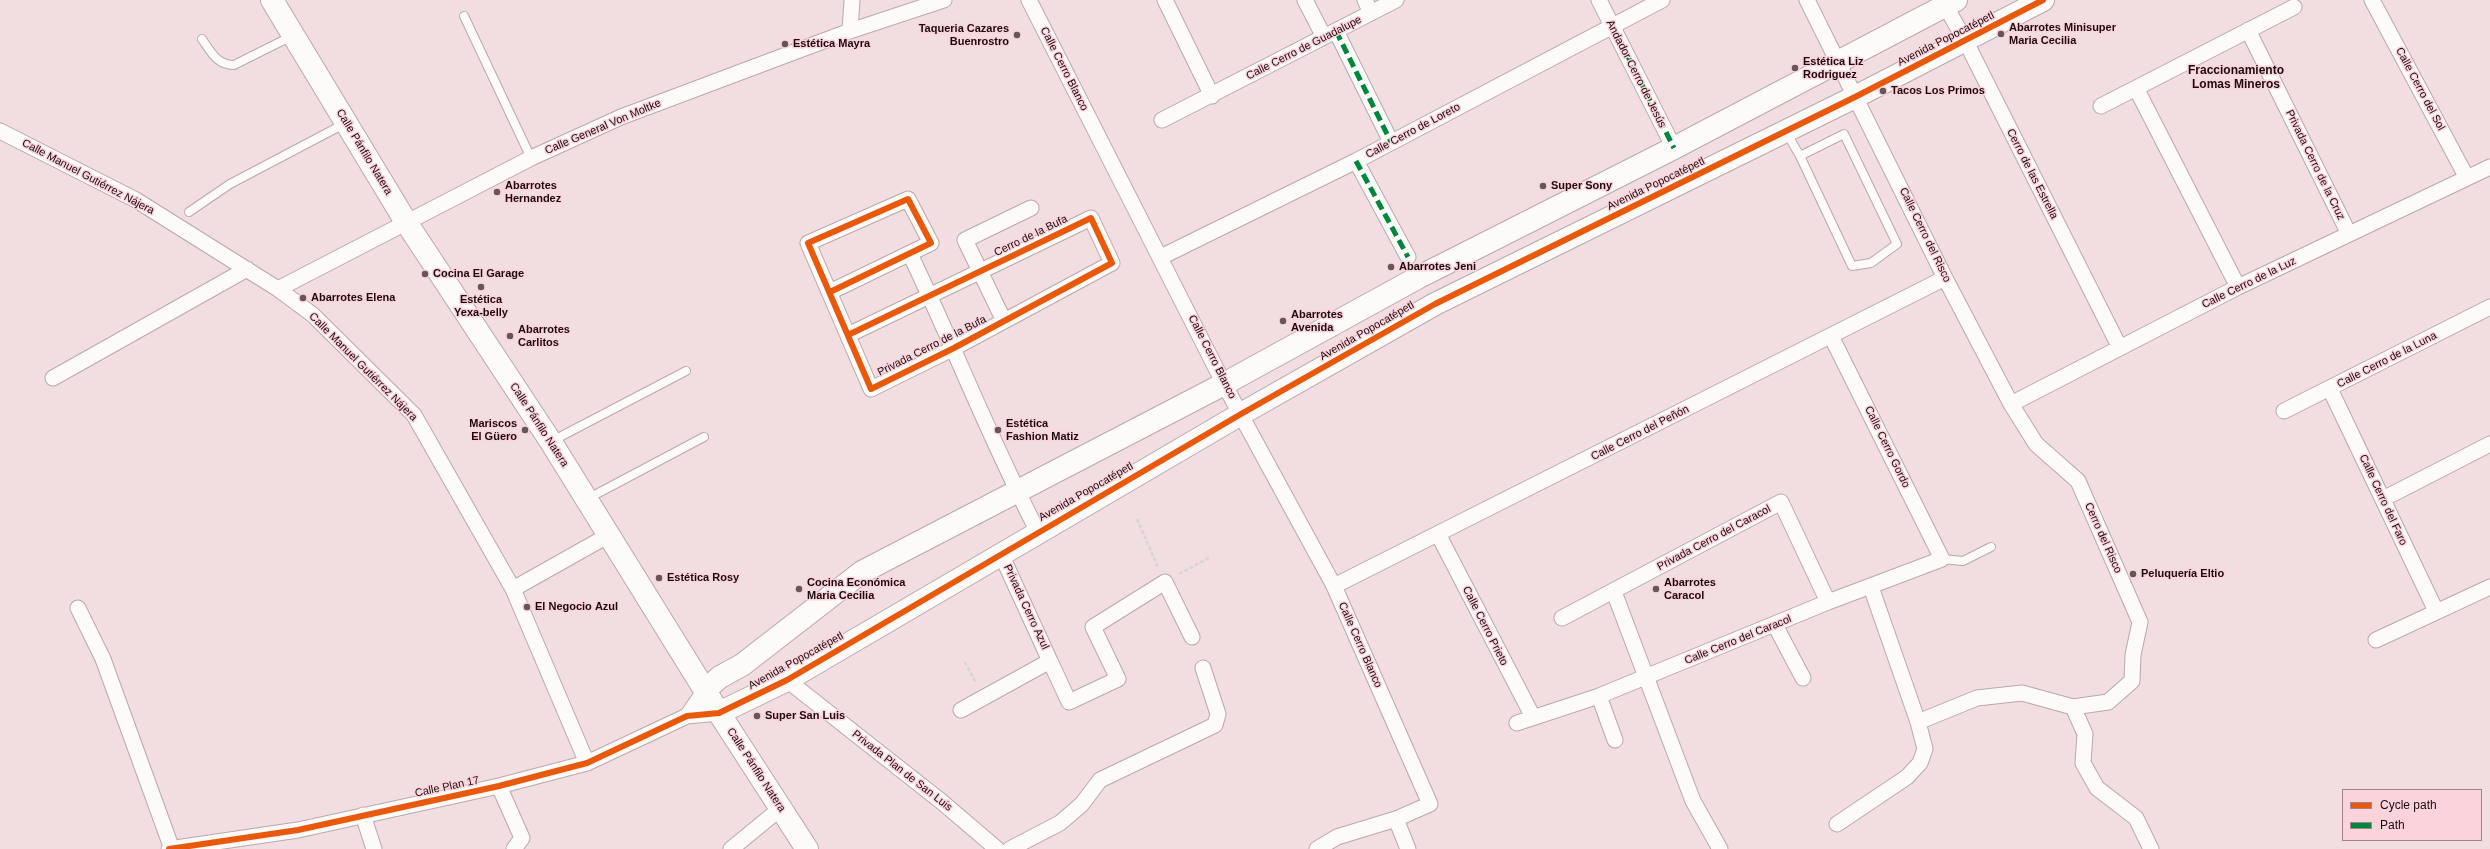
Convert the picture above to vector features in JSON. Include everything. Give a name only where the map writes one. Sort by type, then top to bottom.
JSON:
[{"type":"street","name":"Calle Pánfilo Natera","points":[[272,0],[406,222],[551,442],[719,713],[807,849]]},
{"type":"street","points":[[850,31],[852,0]]},
{"type":"street","name":"Calle General Von Moltke","points":[[278,289],[531,158],[621,117],[850,31],[944,0]]},
{"type":"street","name":"Calle Cerro Blanco","points":[[1029,0],[1161,257],[1224,384],[1334,586],[1430,804],[1396,819]]},
{"type":"street","points":[[1165,0],[1212,96]]},
{"type":"street","points":[[1305,0],[1330,34],[1391,142]]},
{"type":"street","name":"Calle Cerro de Guadalupe","points":[[1162,120],[1212,96],[1330,34],[1368,7],[1396,0]]},
{"type":"street","name":"Andador Cerro de Jesús","points":[[1599,0],[1674,148]]},
{"type":"street","name":"Calle Cerro de Loreto","points":[[1161,257],[1356,161],[1662,0]]},
{"type":"street","name":"Calle Cerro del Risco","points":[[1807,0],[1857,96],[1945,278],[2011,404],[2036,444],[2056,461]]},
{"type":"street","name":"Avenida Popocatépetl","points":[[719,713],[739,706],[759,692],[787,680],[1241,414],[1435,304],[1857,96],[2043,0]]},
{"type":"street","name":"Calle Cerro del Sol","points":[[2372,0],[2467,178]]},
{"type":"street","name":"Avenida Popocatépetl","points":[[705,690],[720,677],[742,665],[862,572],[1017,493],[1224,384],[1419,276],[1674,148],[1948,2]]},
{"type":"street","name":"Cerro de las Estrella","points":[[1948,2],[1965,40],[2120,348]]},
{"type":"street","points":[[2101,106],[2294,7]]},
{"type":"street","name":"Privada Cerro de la Cruz","points":[[2248,30],[2349,234]]},
{"type":"street","points":[[2136,88],[2238,287]]},
{"type":"street","name":"Calle Manuel Gutiérrez Nájera","points":[[0,131],[136,200],[278,289],[313,315],[414,415],[513,589],[587,763]]},
{"type":"street","points":[[1356,161],[1408,257]]},
{"type":"street","name":"Calle Cerro de la Luz","points":[[2011,404],[2238,287],[2490,167]]},
{"type":"street","name":"Privada Cerro de la Bufa","points":[[910,254],[931,243],[908,199],[808,243],[871,389],[954,348],[1112,263],[1091,218]]},
{"type":"street","points":[[1004,321],[965,240],[1031,208]]},
{"type":"street","points":[[1552,209],[1567,239]]},
{"type":"street","name":"Cerro de la Bufa","points":[[930,297],[1091,218]]},
{"type":"street","points":[[830,292],[910,254],[954,348]]},
{"type":"street","points":[[53,378],[247,269]]},
{"type":"street","name":"Calle Cerro del Peñón","points":[[1334,586],[1945,278]]},
{"type":"street","points":[[848,335],[930,297]]},
{"type":"street","name":"Calle Cerro de la Luna","points":[[2284,411],[2490,307]]},
{"type":"street","name":"Calle Cerro Gordo","points":[[1832,336],[1942,559]]},
{"type":"street","name":"Privada Cerro de la Bufa","points":[[954,348],[1017,493],[1038,532]]},
{"type":"street","name":"Calle Cerro del Faro","points":[[2330,388],[2436,611]]},
{"type":"street","points":[[2383,499],[2490,444]]},
{"type":"street","name":"Cerro del Risco","points":[[2056,461],[2078,480],[2140,622],[2133,655],[2132,681],[2108,702],[2073,707]]},
{"type":"street","name":"Privada Cerro del Caracol","points":[[1562,618],[1614,592],[1782,502],[1828,602]]},
{"type":"street","name":"Calle Cerro Prieto","points":[[1438,534],[1533,717]]},
{"type":"street","points":[[513,589],[609,535]]},
{"type":"street","name":"Privada Cerro Azul","points":[[1001,554],[1069,702],[1118,679],[1093,627],[1165,582]]},
{"type":"street","name":"Calle Cerro del Caracol","points":[[1516,723],[1599,696],[1828,602],[1942,559]]},
{"type":"street","points":[[1165,582],[1192,637]]},
{"type":"street","points":[[1838,824],[1907,777],[1920,763],[1925,749],[1918,722],[1871,587]]},
{"type":"street","points":[[2376,640],[2490,587]]},
{"type":"street","points":[[1614,592],[1693,801],[1720,849]]},
{"type":"street","points":[[78,608],[104,659],[172,849]]},
{"type":"street","points":[[1775,625],[1803,678]]},
{"type":"street","points":[[961,710],[1050,661]]},
{"type":"street","points":[[742,665],[759,692]]},
{"type":"street","points":[[1010,849],[1060,823],[1082,804],[1100,780],[1215,725],[1218,714],[1203,668]]},
{"type":"street","name":"Privada Plan de San Luis","points":[[787,680],[942,802],[997,849]]},
{"type":"street","points":[[687,716],[705,690]]},
{"type":"street","points":[[1918,722],[1977,698],[2022,693],[2073,707],[2085,734],[2083,763],[2097,788],[2136,818],[2151,849]]},
{"type":"street","points":[[1599,696],[1615,740]]},
{"type":"street","name":"Calle Plan 17","points":[[168,849],[298,830],[499,786],[587,763],[687,716],[719,713]]},
{"type":"street","points":[[499,786],[522,838],[514,849]]},
{"type":"street","points":[[731,849],[781,808]]},
{"type":"street","points":[[363,815],[374,849]]},
{"type":"street","points":[[1316,849],[1337,837],[1396,819],[1408,849]]},
{"type":"lane","points":[[464,16],[531,158]]},
{"type":"lane","points":[[202,39],[216,59],[225,65],[234,65],[294,36]]},
{"type":"lane","points":[[189,212],[230,184],[347,122]]},
{"type":"lane","points":[[1785,131],[1800,156],[1852,266],[1871,263],[1897,244],[1844,134],[1800,156]]},
{"type":"lane","points":[[551,442],[686,371]]},
{"type":"lane","points":[[587,499],[704,437]]},
{"type":"lane","points":[[1942,559],[1963,561],[1992,547]]},
{"type":"path","points":[[1137,519],[1165,582],[1210,557]]},
{"type":"path","points":[[965,662],[983,698]]},
{"type":"marked path","points":[[1612,25],[1674,148]]},
{"type":"marked path","points":[[1336,31],[1391,142]]},
{"type":"marked path","points":[[1356,161],[1408,257]]},
{"type":"cycle path","points":[[169,849],[298,830],[499,786],[587,763],[687,716],[719,713],[787,680],[1241,414],[1435,304],[1857,96],[2043,0]]},
{"type":"cycle path","points":[[830,292],[931,243],[908,199],[808,243],[871,389],[954,348],[1112,263],[1091,218],[848,335]]},
{"type":"place","name":"Abarrotes Minisuper Maria Cecilia","points":[[2001,34]]},
{"type":"place","name":"Taqueria Cazares Buenrostro","points":[[1017,35]]},
{"type":"place","name":"Estética Mayra","points":[[785,44]]},
{"type":"place","name":"Estética Liz Rodriguez","points":[[1795,68]]},
{"type":"place","name":"Tacos Los Primos","points":[[1883,91]]},
{"type":"place","name":"Super Sony","points":[[1543,186]]},
{"type":"place","name":"Abarrotes Hernandez","points":[[497,192]]},
{"type":"place","name":"Abarrotes Jeni","points":[[1391,267]]},
{"type":"place","name":"Cocina El Garage","points":[[425,274]]},
{"type":"place","name":"Estética Yexa-belly","points":[[481,287]]},
{"type":"place","name":"Abarrotes Elena","points":[[303,298]]},
{"type":"place","name":"Abarrotes Avenida","points":[[1283,321]]},
{"type":"place","name":"Abarrotes Carlitos","points":[[510,336]]},
{"type":"place","name":"Mariscos El Güero","points":[[525,430]]},
{"type":"place","name":"Estética Fashion Matiz","points":[[998,430]]},
{"type":"place","name":"Peluquería Eltio","points":[[2133,574]]},
{"type":"place","name":"Estética Rosy","points":[[659,578]]},
{"type":"place","name":"Cocina Económica Maria Cecilia","points":[[799,589]]},
{"type":"place","name":"Abarrotes Caracol","points":[[1656,589]]},
{"type":"place","name":"El Negocio Azul","points":[[527,607]]},
{"type":"place","name":"Super San Luis","points":[[757,716]]},
{"type":"district","name":"Fraccionamiento Lomas Mineros","points":[[2236,78]]}]
